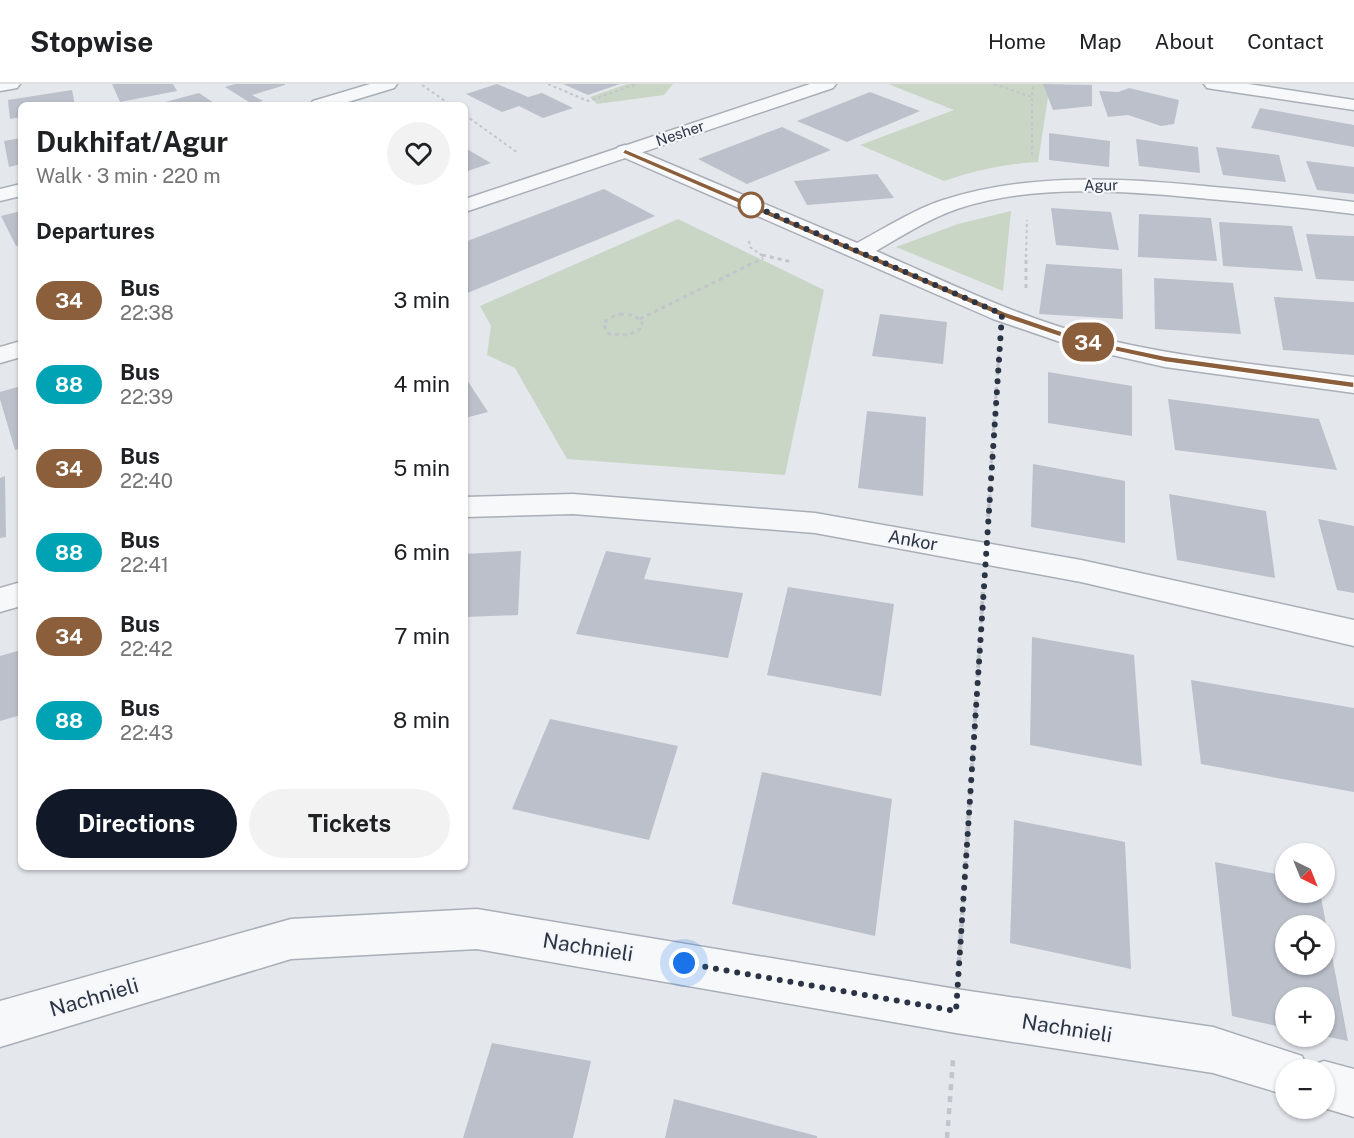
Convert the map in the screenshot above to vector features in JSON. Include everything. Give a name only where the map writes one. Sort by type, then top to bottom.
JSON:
[{"type":"street","points":[[0,86],[11,84]]},
{"type":"street","name":"Nesher","points":[[468,205],[827,84]]},
{"type":"street","points":[[1213,84],[1354,105]]},
{"type":"street","points":[[328,102],[381,85]]},
{"type":"street","points":[[625,151],[1013,318],[1082,341],[1165,359],[1354,385]]},
{"type":"street","name":"Agur","points":[[860,251],[904,226],[949,205],[1028,189],[1061,186],[1131,185],[1354,208]]},
{"type":"street","points":[[0,195],[18,191]]},
{"type":"street","points":[[0,355],[18,350]]},
{"type":"street","name":"Ankor","points":[[468,507],[573,504],[815,523],[1081,571],[1354,633]]},
{"type":"street","points":[[0,600],[18,595]]},
{"type":"street","name":"Nachnieli","points":[[0,1024],[291,939],[477,929],[956,1011],[1213,1050],[1275,1069]]},
{"type":"street","points":[[1335,1087],[1354,1093]]},
{"type":"path","points":[[421,84],[447,102]]},
{"type":"path","points":[[548,84],[588,100],[637,84]]},
{"type":"path","points":[[994,84],[1032,98]]},
{"type":"path","points":[[1035,84],[1032,98],[1031,154],[1061,186]]},
{"type":"path","points":[[468,117],[551,176]]},
{"type":"path","points":[[948,1138],[986,553],[1028,189]]},
{"type":"path","points":[[640,319],[764,257]]},
{"type":"path","points":[[614,315],[632,315],[640,319],[643,327],[629,335],[615,335],[603,328],[605,321],[614,315]]},
{"type":"green space","points":[[627,84],[673,84],[664,95],[597,104],[590,97]]},
{"type":"green space","points":[[888,84],[1050,84],[1038,162],[990,168],[944,181],[860,145],[954,110]]},
{"type":"green space","points":[[1011,211],[1003,291],[896,247],[958,224]]},
{"type":"green space","points":[[678,219],[824,290],[785,475],[567,459],[515,368],[487,355],[491,326],[480,306]]},
{"type":"building","points":[[112,84],[173,84],[177,91],[120,102]]},
{"type":"building","points":[[235,84],[285,84],[252,95],[263,101],[259,102],[249,102],[225,87]]},
{"type":"building","points":[[497,84],[528,97],[542,93],[573,108],[543,118],[519,106],[502,112],[466,94]]},
{"type":"building","points":[[563,84],[620,84],[588,95]]},
{"type":"building","points":[[1043,84],[1092,85],[1092,106],[1053,110]]},
{"type":"building","points":[[1129,88],[1179,100],[1174,124],[1161,126],[1128,115],[1108,117],[1099,91],[1118,92]]},
{"type":"building","points":[[72,90],[74,102],[18,102],[18,118],[10,119],[8,100]]},
{"type":"building","points":[[870,92],[920,111],[847,142],[797,121]]},
{"type":"building","points":[[199,93],[212,102],[165,102]]},
{"type":"building","points":[[1260,108],[1354,125],[1354,147],[1251,128]]},
{"type":"building","points":[[782,127],[831,150],[747,184],[698,159]]},
{"type":"building","points":[[1049,133],[1110,141],[1109,167],[1049,160]]},
{"type":"building","points":[[18,139],[18,165],[9,167],[4,141]]},
{"type":"building","points":[[1136,139],[1198,147],[1200,173],[1139,166]]},
{"type":"building","points":[[1216,147],[1279,155],[1286,182],[1223,175]]},
{"type":"building","points":[[468,150],[491,163],[468,171]]},
{"type":"building","points":[[1306,161],[1354,167],[1354,194],[1317,190]]},
{"type":"building","points":[[877,174],[894,198],[807,205],[794,181]]},
{"type":"building","points":[[604,189],[655,216],[468,293],[468,241]]},
{"type":"building","points":[[1051,208],[1111,212],[1119,250],[1056,245]]},
{"type":"building","points":[[18,212],[18,246],[16,246],[1,216]]},
{"type":"building","points":[[1139,214],[1211,218],[1217,261],[1138,257]]},
{"type":"building","points":[[1219,222],[1292,226],[1303,271],[1223,266]]},
{"type":"building","points":[[1306,234],[1354,236],[1354,281],[1316,279]]},
{"type":"building","points":[[1046,264],[1122,269],[1123,319],[1039,314]]},
{"type":"building","points":[[1154,278],[1233,283],[1241,334],[1155,329]]},
{"type":"building","points":[[1274,297],[1354,302],[1354,355],[1283,350]]},
{"type":"building","points":[[880,314],[947,322],[943,364],[872,356]]},
{"type":"building","points":[[1048,372],[1132,386],[1132,436],[1048,423]]},
{"type":"building","points":[[468,382],[488,412],[468,417]]},
{"type":"building","points":[[18,387],[18,449],[15,450],[0,399],[0,392]]},
{"type":"building","points":[[1168,399],[1319,419],[1337,470],[1175,450]]},
{"type":"building","points":[[867,411],[926,417],[923,496],[858,488]]},
{"type":"building","points":[[1033,464],[1125,481],[1125,543],[1031,527]]},
{"type":"building","points":[[5,476],[6,537],[0,538],[0,478]]},
{"type":"building","points":[[1169,494],[1266,511],[1275,578],[1177,560]]},
{"type":"building","points":[[1318,519],[1354,526],[1354,593],[1337,590]]},
{"type":"building","points":[[521,551],[518,615],[468,617],[468,554]]},
{"type":"building","points":[[606,551],[651,558],[644,579],[743,593],[728,658],[576,634]]},
{"type":"building","points":[[788,587],[894,604],[881,696],[767,675]]},
{"type":"building","points":[[1032,637],[1134,655],[1142,766],[1030,745]]},
{"type":"building","points":[[18,651],[18,716],[0,721],[0,656]]},
{"type":"building","points":[[1191,680],[1354,708],[1354,792],[1201,764]]},
{"type":"building","points":[[550,719],[678,746],[649,840],[512,809]]},
{"type":"building","points":[[762,772],[892,799],[875,936],[732,904]]},
{"type":"building","points":[[1014,820],[1125,842],[1131,969],[1010,943]]},
{"type":"building","points":[[1215,862],[1275,874],[1275,903],[1322,903],[1324,915],[1275,915],[1275,975],[1335,975],[1335,972],[1348,1041],[1335,1038],[1335,987],[1275,987],[1275,1026],[1232,1016]]},
{"type":"building","points":[[492,1043],[591,1061],[573,1138],[463,1138]]},
{"type":"building","points":[[674,1099],[817,1136],[817,1138],[665,1138]]},
{"type":"bus line","name":"34","points":[[625,151],[1002,314],[1082,341],[1165,359],[1354,385]]},
{"type":"route","points":[[684,963],[956,1011],[1002,314],[742,201],[751,205]]}]
